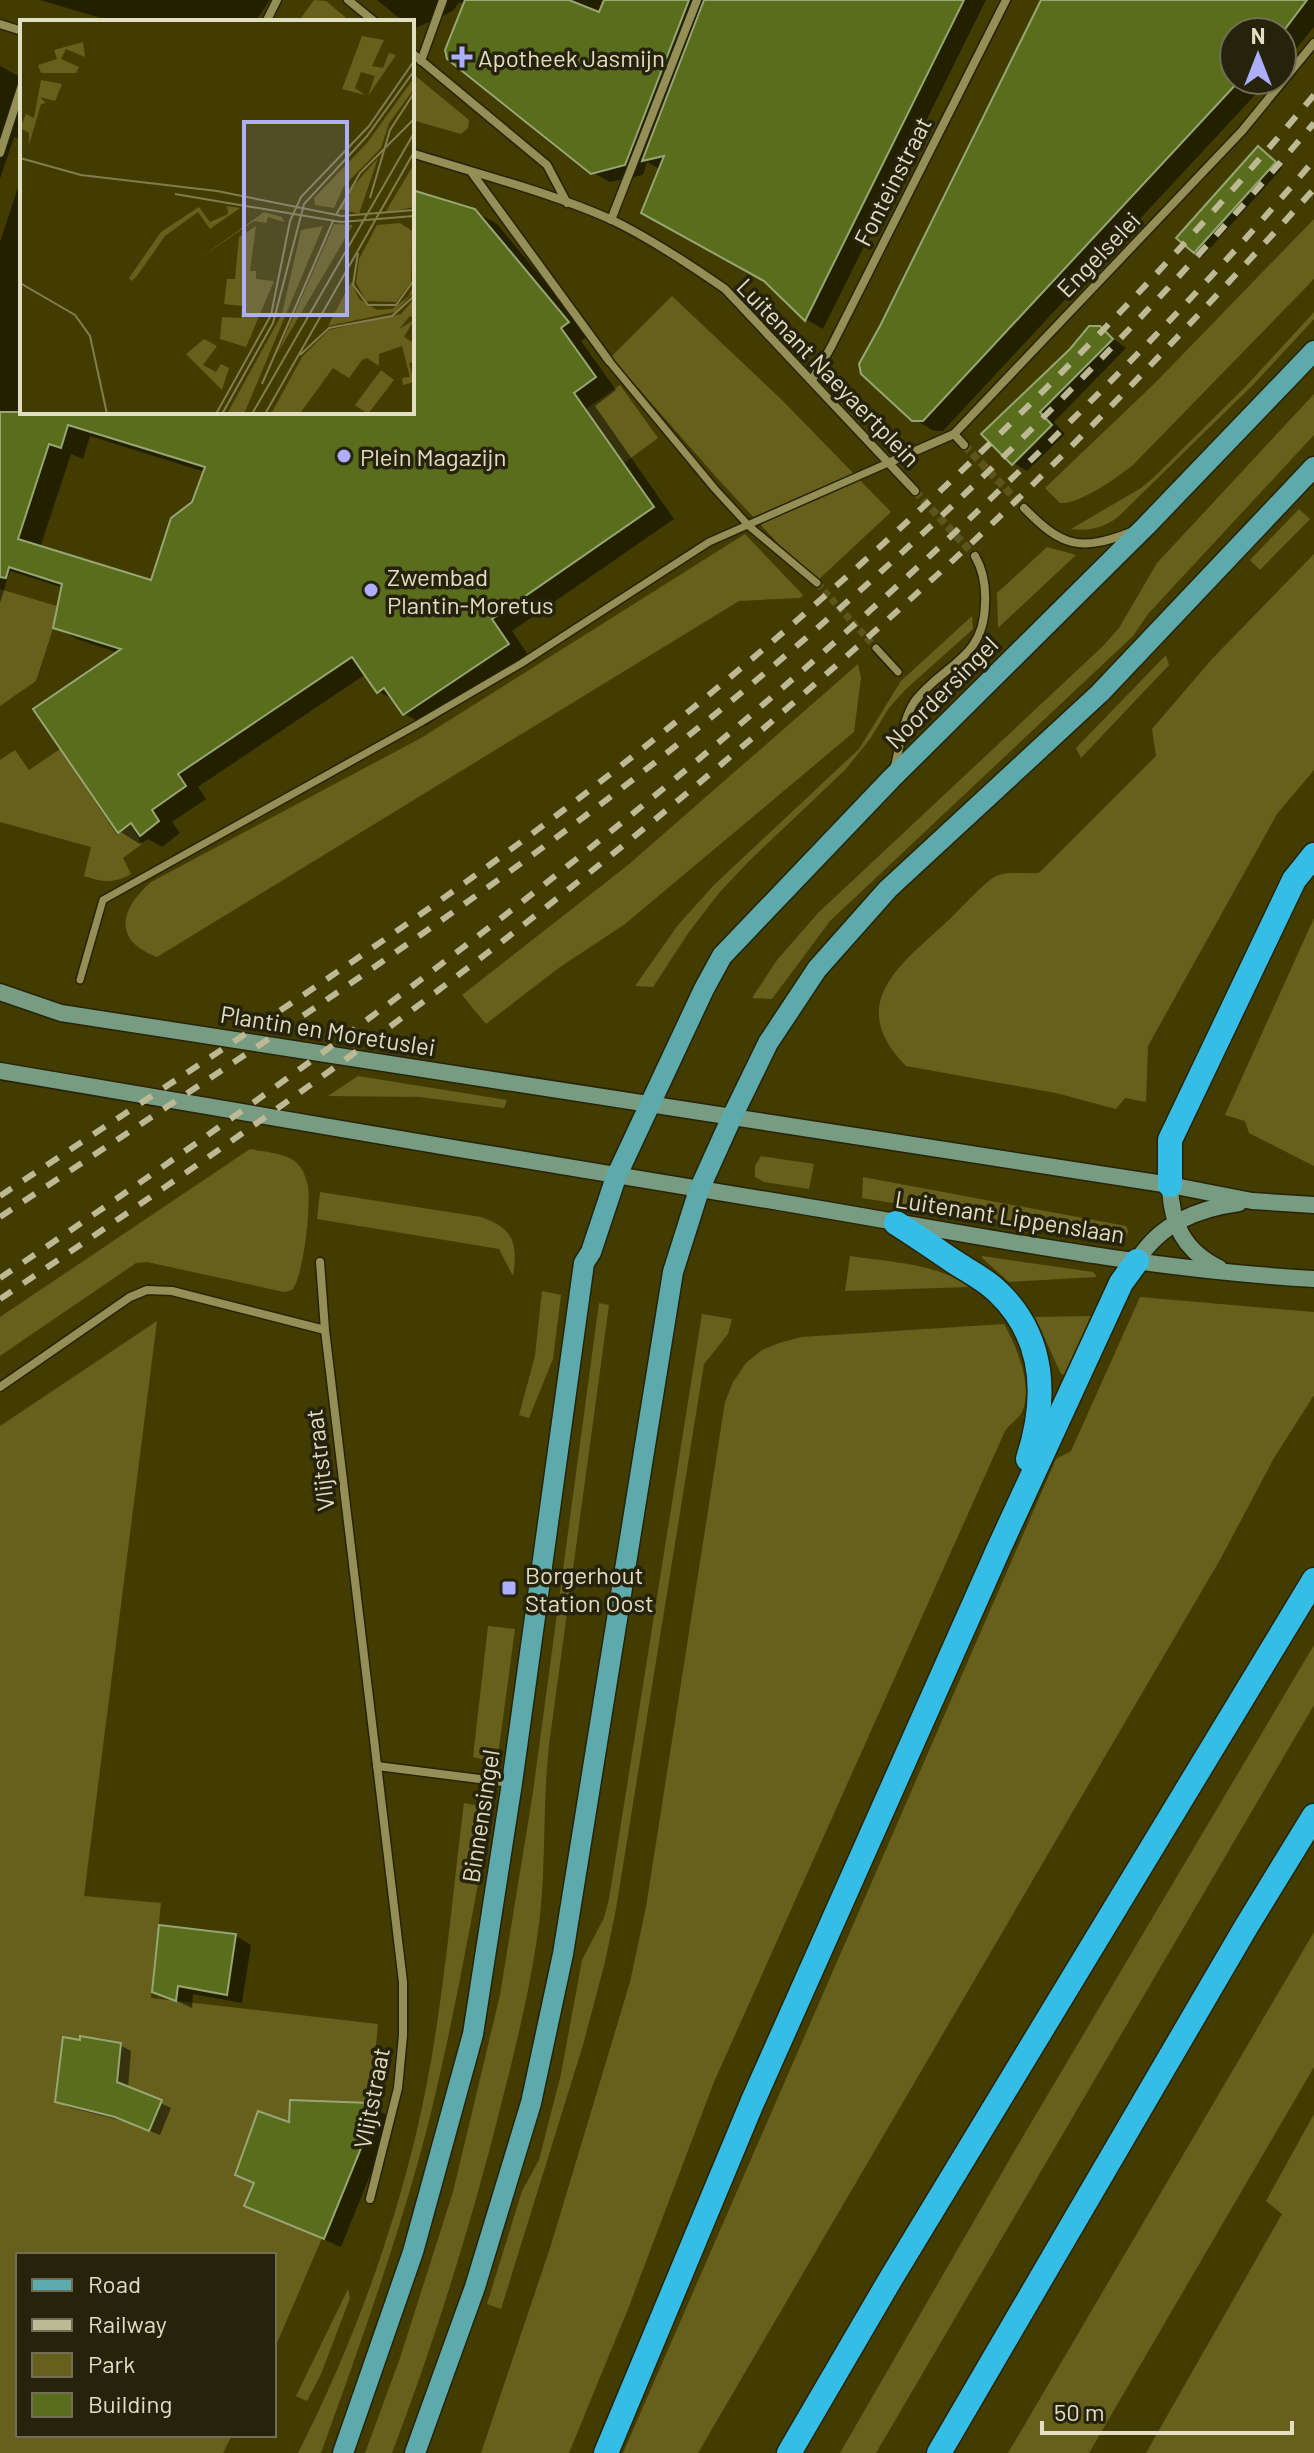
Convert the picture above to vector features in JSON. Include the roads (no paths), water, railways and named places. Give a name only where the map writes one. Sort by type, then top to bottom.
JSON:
[{"type":"highway","points":[[1170,1185],[1170,1140],[1294,880],[1314,855]]},
{"type":"highway","points":[[896,1223],[998,1292],[1017,1316],[1033,1347],[1039,1370],[1039,1414],[999,1548]]},
{"type":"highway","points":[[606,2453],[752,2103],[999,1548],[1121,1283],[1137,1261]]},
{"type":"highway","points":[[789,2453],[890,2280],[1314,1580]]},
{"type":"highway","points":[[939,2453],[1314,1816]]},
{"type":"main road","name":"Noordersingel","points":[[616,1177],[722,956],[891,779],[1146,526],[1314,351]]},
{"type":"main road","points":[[415,2453],[475,2287],[531,2103],[566,1940],[673,1272],[699,1190],[732,1117],[768,1043],[817,969],[888,889],[1100,693],[1314,467]]},
{"type":"main road","name":"Plantin en Moretuslei","points":[[0,992],[61,1013],[732,1117]]},
{"type":"main road","points":[[0,1071],[495,1153],[616,1177]]},
{"type":"main road","points":[[732,1117],[1170,1185],[1252,1201],[1310,1205]]},
{"type":"main road","name":"Luitenant Lippenslaan","points":[[616,1177],[1137,1261],[1231,1274],[1314,1279]]},
{"type":"main road","name":"Binnensingel","points":[[343,2453],[413,2252],[473,2034],[512,1783],[584,1263],[591,1252],[616,1177]]},
{"type":"main road","points":[[1170,1185],[1176,1222],[1186,1243],[1201,1259],[1231,1274]]},
{"type":"main road","points":[[1137,1261],[1155,1237],[1176,1222],[1208,1209],[1252,1201]]},
{"type":"street","points":[[267,20],[277,0]]},
{"type":"street","points":[[348,0],[373,20]]},
{"type":"street","points":[[421,61],[443,0]]},
{"type":"street","points":[[611,220],[697,0]]},
{"type":"street","name":"Fonteinstraat","points":[[812,380],[1006,0]]},
{"type":"street","points":[[0,24],[20,30]]},
{"type":"street","name":"Engelselei","points":[[888,463],[954,434],[1242,131],[1314,43]]},
{"type":"street","points":[[414,55],[547,165],[567,203]]},
{"type":"street","points":[[0,153],[20,91]]},
{"type":"street","points":[[414,154],[471,172],[609,361],[715,489],[749,526],[817,583]]},
{"type":"street","name":"Luitenant Naeyaertplein","points":[[471,172],[611,220],[725,289],[915,491]]},
{"type":"street","name":"Luitenant Naeyaertplein","points":[[954,434],[964,445]]},
{"type":"street","points":[[80,980],[103,900],[509,671],[709,542],[888,463]]},
{"type":"street","points":[[1024,508],[1053,535],[1068,542],[1103,543],[1146,526]]},
{"type":"street","points":[[891,779],[915,702],[970,650],[983,630],[985,596],[981,570],[975,556]]},
{"type":"street","points":[[876,648],[898,672]]},
{"type":"street","name":"Vlijtstraat","points":[[320,1262],[325,1330],[403,1982],[398,2088],[370,2199]]},
{"type":"street","points":[[0,1387],[130,1297],[147,1290],[172,1291],[325,1330]]},
{"type":"street","points":[[377,1766],[512,1783]]},
{"type":"tunnel","points":[[964,445],[1024,508]]},
{"type":"tunnel","points":[[915,491],[975,556]]},
{"type":"tunnel","points":[[817,583],[876,648]]},
{"type":"railway","points":[[0,1196],[447,896],[591,789],[786,630],[971,462],[1061,373],[1148,283],[1314,95]]},
{"type":"railway","points":[[0,1217],[451,914],[597,807],[790,652],[883,570],[1063,398],[1233,217],[1314,123]]},
{"type":"railway","points":[[0,1278],[127,1192],[376,1013],[618,825],[736,727],[852,627],[1056,436],[1188,301],[1314,160]]},
{"type":"railway","points":[[0,1299],[112,1224],[386,1030],[565,892],[748,742],[926,585],[1027,490],[1173,342],[1314,189]]},
{"type":"place","name":"Apotheek Jasmijn","points":[[462,57]]},
{"type":"place","name":"Plein Magazijn","points":[[344,456]]},
{"type":"place","name":"Zwembad Plantin-Moretus","points":[[371,590]]},
{"type":"place","name":"Borgerhout Station Oost","points":[[509,1588]]}]
